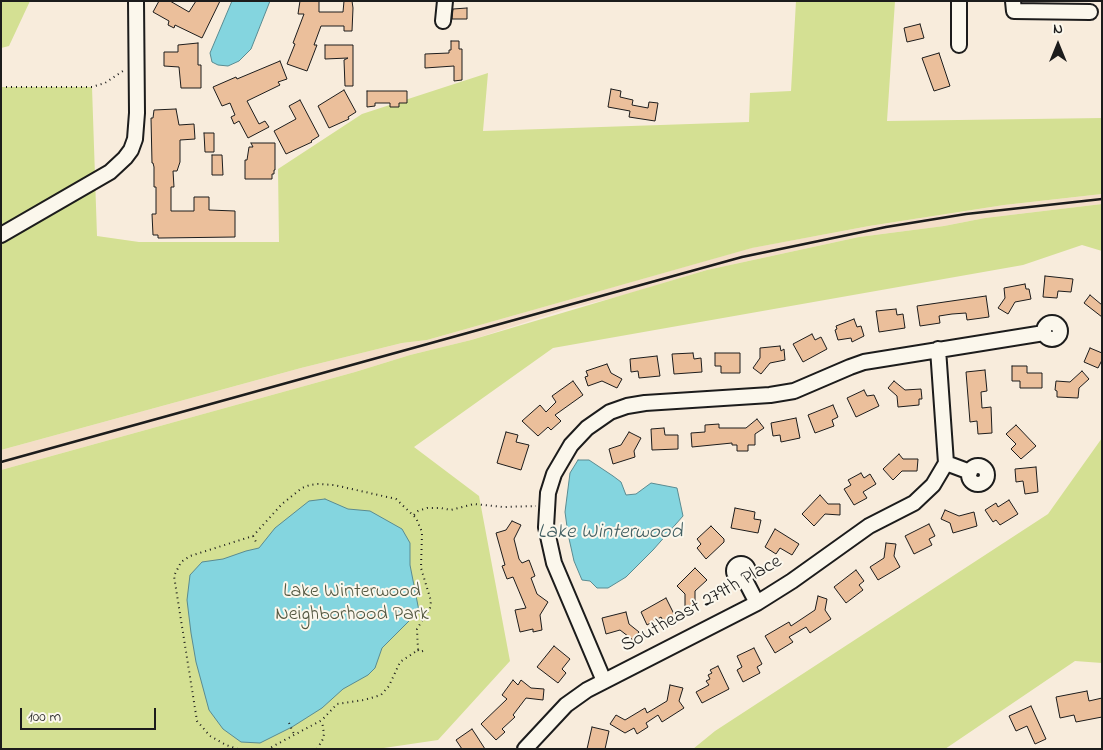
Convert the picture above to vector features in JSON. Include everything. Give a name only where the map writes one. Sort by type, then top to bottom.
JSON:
[{"type":"street","points":[[1,235],[110,172],[131,150],[135,139],[137,113],[136,1]]},
{"type":"street","points":[[443,21],[445,1]]},
{"type":"street","points":[[959,1],[959,45]]},
{"type":"street","points":[[1013,1],[1014,11],[1090,12]]},
{"type":"street","points":[[604,681],[554,563],[546,528],[546,507],[554,474],[571,445],[586,428],[610,412],[627,406],[645,403],[770,395],[794,391],[864,362],[1044,333]]},
{"type":"street","points":[[938,349],[946,463],[970,472]]},
{"type":"street","name":"Southeast 279th Place","points":[[525,749],[566,705],[604,681],[757,603],[792,581],[869,526],[914,503],[933,485],[946,463]]},
{"type":"street","points":[[744,578],[757,603]]},
{"type":"path","points":[[1,87],[92,87],[105,84],[130,66]]},
{"type":"path","points":[[238,749],[210,736],[197,721],[174,576],[181,562],[190,556],[253,536],[282,504],[302,488],[318,484],[334,485],[367,494],[390,497],[414,515],[420,524],[422,532],[421,568],[430,602],[430,608],[417,628],[418,650]]},
{"type":"path","points":[[414,515],[418,511],[427,508],[451,510],[474,504],[503,507],[524,505],[546,507]]},
{"type":"path","points":[[253,536],[257,544]]},
{"type":"path","points":[[268,749],[322,720],[337,704],[364,700],[381,694],[389,686],[400,662],[418,650],[420,652],[426,650]]},
{"type":"path","points":[[317,749],[323,740],[322,720]]},
{"type":"path","points":[[289,722],[294,734]]},
{"type":"shaded area","points":[[1102,194],[1102,204],[985,218],[944,226],[859,237],[707,270],[621,296],[564,310],[471,340],[410,355],[1,470],[1,450],[301,368],[402,343],[427,340],[751,248],[869,226],[1004,205]]},
{"type":"green space","points":[[1,1],[30,1],[9,46],[1,48]]},
{"type":"green space","points":[[796,1],[895,1],[887,121],[1102,118],[1102,194],[1004,205],[869,226],[752,248],[427,340],[402,343],[301,368],[1,450],[1,87],[92,87],[97,236],[139,242],[279,242],[278,169],[362,114],[488,73],[483,131],[749,122],[750,93],[791,91]]},
{"type":"green space","name":"Lake Winterwood Neighborhood Park","points":[[1102,204],[1102,251],[1082,245],[1023,265],[553,348],[414,447],[479,496],[510,661],[438,740],[377,749],[1,749],[1,470],[410,355],[471,340],[707,270],[859,237],[944,226],[985,218]]},
{"type":"green space","points":[[1102,438],[1102,663],[1075,661],[945,749],[693,749],[715,731],[1048,514]]},
{"type":"water","points":[[232,1],[270,1],[251,49],[239,61],[228,66],[218,65],[212,62],[210,53]]},
{"type":"water","name":"Lake Winterwood","points":[[578,460],[589,460],[613,476],[621,482],[626,495],[636,494],[651,483],[677,488],[683,516],[626,577],[608,588],[597,588],[590,581],[582,580],[574,561],[565,512],[570,473]]},
{"type":"water","points":[[325,499],[348,509],[370,511],[402,529],[410,543],[410,565],[419,611],[382,648],[375,668],[368,675],[343,689],[322,708],[292,727],[260,743],[241,742],[223,729],[209,710],[196,662],[191,633],[187,600],[190,575],[202,562],[223,559],[259,548],[275,528],[309,501]]},
{"type":"building","points":[[159,1],[170,1],[189,12],[196,1],[220,1],[202,38],[175,25],[174,28],[168,25],[169,21],[153,12]]},
{"type":"building","points":[[300,1],[319,1],[319,12],[343,12],[344,1],[352,1],[353,8],[352,31],[344,31],[344,26],[321,26],[314,45],[317,45],[307,71],[287,64],[304,14],[298,14]]},
{"type":"building","points":[[467,8],[467,19],[452,19],[453,9]]},
{"type":"building","points":[[920,24],[924,38],[907,42],[904,28]]},
{"type":"building","points":[[451,41],[459,41],[459,49],[462,49],[462,80],[454,81],[454,66],[425,68],[425,54],[449,53]]},
{"type":"building","points":[[198,43],[198,65],[201,65],[201,88],[181,88],[179,67],[164,66],[164,52],[178,52],[178,45]]},
{"type":"building","points":[[325,45],[353,45],[353,86],[345,86],[344,60],[348,58],[325,59]]},
{"type":"building","points":[[939,53],[950,86],[934,91],[922,58]]},
{"type":"building","points":[[280,61],[287,79],[278,82],[280,85],[247,101],[259,124],[265,121],[269,127],[248,138],[239,121],[234,124],[231,117],[235,115],[230,103],[222,106],[213,87]]},
{"type":"building","points":[[611,89],[621,91],[620,97],[633,100],[632,105],[648,108],[649,102],[658,103],[655,121],[629,117],[630,111],[608,107]]},
{"type":"building","points":[[344,90],[356,112],[348,117],[349,119],[329,128],[318,106]]},
{"type":"building","points":[[367,91],[407,91],[407,103],[399,103],[399,107],[390,107],[390,103],[375,103],[375,106],[367,107]]},
{"type":"building","points":[[300,100],[319,136],[312,142],[286,154],[274,131],[296,119],[289,106]]},
{"type":"building","points":[[176,109],[179,125],[194,124],[195,139],[180,140],[180,162],[177,171],[173,171],[174,187],[171,187],[171,211],[194,211],[194,197],[209,197],[209,210],[235,211],[235,237],[158,238],[158,235],[153,235],[152,214],[156,214],[156,187],[154,187],[154,167],[152,163],[151,118],[153,118],[154,110]]},
{"type":"building","points":[[204,133],[214,133],[214,152],[205,152]]},
{"type":"building","points":[[251,143],[275,143],[275,170],[274,174],[272,174],[272,179],[245,179],[245,160],[247,160],[249,147],[253,147]]},
{"type":"building","points":[[212,155],[222,155],[223,175],[212,175]]},
{"type":"building","points":[[1045,276],[1073,279],[1071,292],[1058,291],[1057,298],[1043,297]]},
{"type":"building","points":[[1025,284],[1026,289],[1029,289],[1031,299],[1015,302],[1008,314],[998,308],[1005,298],[1004,288]]},
{"type":"building","points":[[1090,295],[1102,305],[1102,317],[1084,303]]},
{"type":"building","points":[[986,296],[989,317],[967,320],[966,313],[952,314],[939,316],[940,323],[920,326],[917,306]]},
{"type":"building","points":[[896,309],[897,315],[903,314],[905,328],[879,332],[876,311]]},
{"type":"building","points":[[854,319],[857,327],[861,326],[864,336],[852,342],[851,338],[838,340],[835,330],[837,329],[836,326]]},
{"type":"building","points":[[812,334],[815,340],[821,337],[827,349],[803,362],[793,344]]},
{"type":"building","points":[[780,346],[781,351],[784,349],[785,360],[770,363],[761,374],[753,368],[760,358],[760,348]]},
{"type":"building","points":[[1090,348],[1102,353],[1102,360],[1098,368],[1084,362]]},
{"type":"building","points":[[693,353],[694,359],[701,358],[702,372],[674,374],[672,354]]},
{"type":"building","points":[[715,353],[740,353],[740,373],[721,373],[721,366],[715,366]]},
{"type":"building","points":[[657,356],[660,376],[639,378],[638,371],[631,372],[630,359]]},
{"type":"building","points":[[607,364],[611,373],[622,379],[617,388],[602,381],[588,386],[585,377],[588,376],[586,371]]},
{"type":"building","points":[[1012,366],[1027,366],[1027,373],[1042,373],[1042,388],[1020,388],[1020,381],[1012,381]]},
{"type":"building","points":[[985,370],[987,391],[981,392],[982,408],[991,407],[992,433],[978,434],[977,421],[970,422],[966,372]]},
{"type":"building","points":[[1082,371],[1089,379],[1079,388],[1078,398],[1057,397],[1057,391],[1055,390],[1056,381],[1070,382]]},
{"type":"building","points":[[573,381],[583,395],[555,415],[561,421],[551,430],[548,427],[538,436],[522,421],[540,405],[546,412],[556,402],[552,396]]},
{"type":"building","points":[[894,381],[905,390],[921,389],[922,399],[919,399],[919,405],[898,407],[897,396],[888,388]]},
{"type":"building","points":[[864,390],[867,396],[874,395],[879,406],[856,417],[847,398]]},
{"type":"building","points":[[833,405],[838,417],[832,420],[834,426],[815,433],[808,415]]},
{"type":"building","points":[[796,418],[800,438],[781,442],[780,435],[773,436],[771,423]]},
{"type":"building","points":[[757,419],[764,428],[755,434],[755,445],[748,445],[748,451],[737,451],[737,445],[732,445],[732,443],[692,447],[691,433],[705,432],[705,425],[719,424],[719,428],[746,428]]},
{"type":"building","points":[[1016,425],[1036,446],[1021,459],[1011,449],[1016,444],[1006,434]]},
{"type":"building","points":[[664,428],[665,435],[678,435],[678,449],[652,450],[651,429]]},
{"type":"building","points":[[506,432],[518,435],[516,442],[529,445],[521,470],[497,463]]},
{"type":"building","points":[[629,432],[641,438],[634,451],[635,457],[613,464],[609,449],[621,445]]},
{"type":"building","points":[[899,454],[903,459],[918,459],[917,471],[902,471],[893,480],[883,469]]},
{"type":"building","points":[[1036,467],[1038,492],[1025,494],[1023,481],[1016,482],[1015,469]]},
{"type":"building","points":[[861,473],[864,478],[870,474],[876,484],[863,492],[867,498],[854,505],[844,489],[851,485],[848,480]]},
{"type":"building","points":[[820,495],[828,504],[840,504],[840,515],[825,514],[814,526],[802,514]]},
{"type":"building","points":[[1009,500],[1018,514],[1000,525],[996,520],[993,522],[985,510],[996,503],[998,507]]},
{"type":"building","points":[[735,508],[755,512],[754,519],[761,520],[758,533],[731,528]]},
{"type":"building","points":[[945,510],[959,516],[974,512],[977,526],[953,533],[950,523],[941,519]]},
{"type":"building","points":[[512,521],[521,525],[514,539],[519,559],[522,563],[529,560],[535,576],[531,578],[537,594],[548,602],[540,615],[542,630],[533,632],[533,629],[520,632],[515,610],[526,608],[513,577],[507,579],[502,566],[505,565],[496,533],[506,530]]},
{"type":"building","points":[[929,524],[935,536],[929,539],[932,545],[914,554],[905,536]]},
{"type":"building","points":[[711,526],[724,539],[724,542],[706,559],[697,548],[701,544],[697,539]]},
{"type":"building","points":[[775,529],[799,544],[792,555],[780,548],[776,554],[765,547]]},
{"type":"building","points":[[886,543],[896,544],[894,556],[900,567],[878,580],[870,567],[884,558]]},
{"type":"building","points":[[695,568],[707,580],[695,591],[695,605],[685,606],[685,594],[677,586]]},
{"type":"building","points":[[856,570],[864,581],[859,585],[863,590],[846,603],[834,587]]},
{"type":"building","points":[[818,596],[827,599],[825,610],[831,619],[810,633],[806,627],[789,637],[793,642],[775,653],[765,636],[789,622],[791,626],[815,610]]},
{"type":"building","points":[[666,598],[675,616],[664,622],[661,617],[647,625],[641,612]]},
{"type":"building","points":[[626,612],[629,624],[639,632],[633,640],[620,630],[606,634],[602,618]]},
{"type":"building","points":[[554,646],[570,659],[562,669],[566,673],[558,683],[537,667]]},
{"type":"building","points":[[754,648],[762,664],[757,667],[760,673],[743,682],[737,670],[742,667],[737,656]]},
{"type":"building","points":[[718,666],[729,689],[702,703],[696,692],[709,685],[706,681],[710,679],[708,675],[712,673],[710,670]]},
{"type":"building","points":[[513,680],[518,685],[521,680],[531,688],[544,689],[543,700],[526,698],[513,715],[515,717],[502,729],[505,732],[496,740],[481,724],[507,699],[502,695]]},
{"type":"building","points":[[670,685],[683,688],[679,701],[684,708],[662,722],[658,715],[646,723],[648,727],[637,734],[634,728],[625,733],[610,724],[616,715],[625,720],[645,708],[647,713],[667,701]]},
{"type":"building","points":[[1087,691],[1089,701],[1102,698],[1102,717],[1076,722],[1074,715],[1060,718],[1056,697]]},
{"type":"building","points":[[1031,706],[1046,739],[1035,744],[1027,726],[1016,731],[1009,716]]},
{"type":"building","points":[[592,727],[609,731],[605,749],[587,749]]},
{"type":"building","points":[[472,729],[485,749],[462,749],[456,740]]},
{"type":"railway","points":[[1,462],[742,257],[886,227],[966,214],[1102,199]]}]
